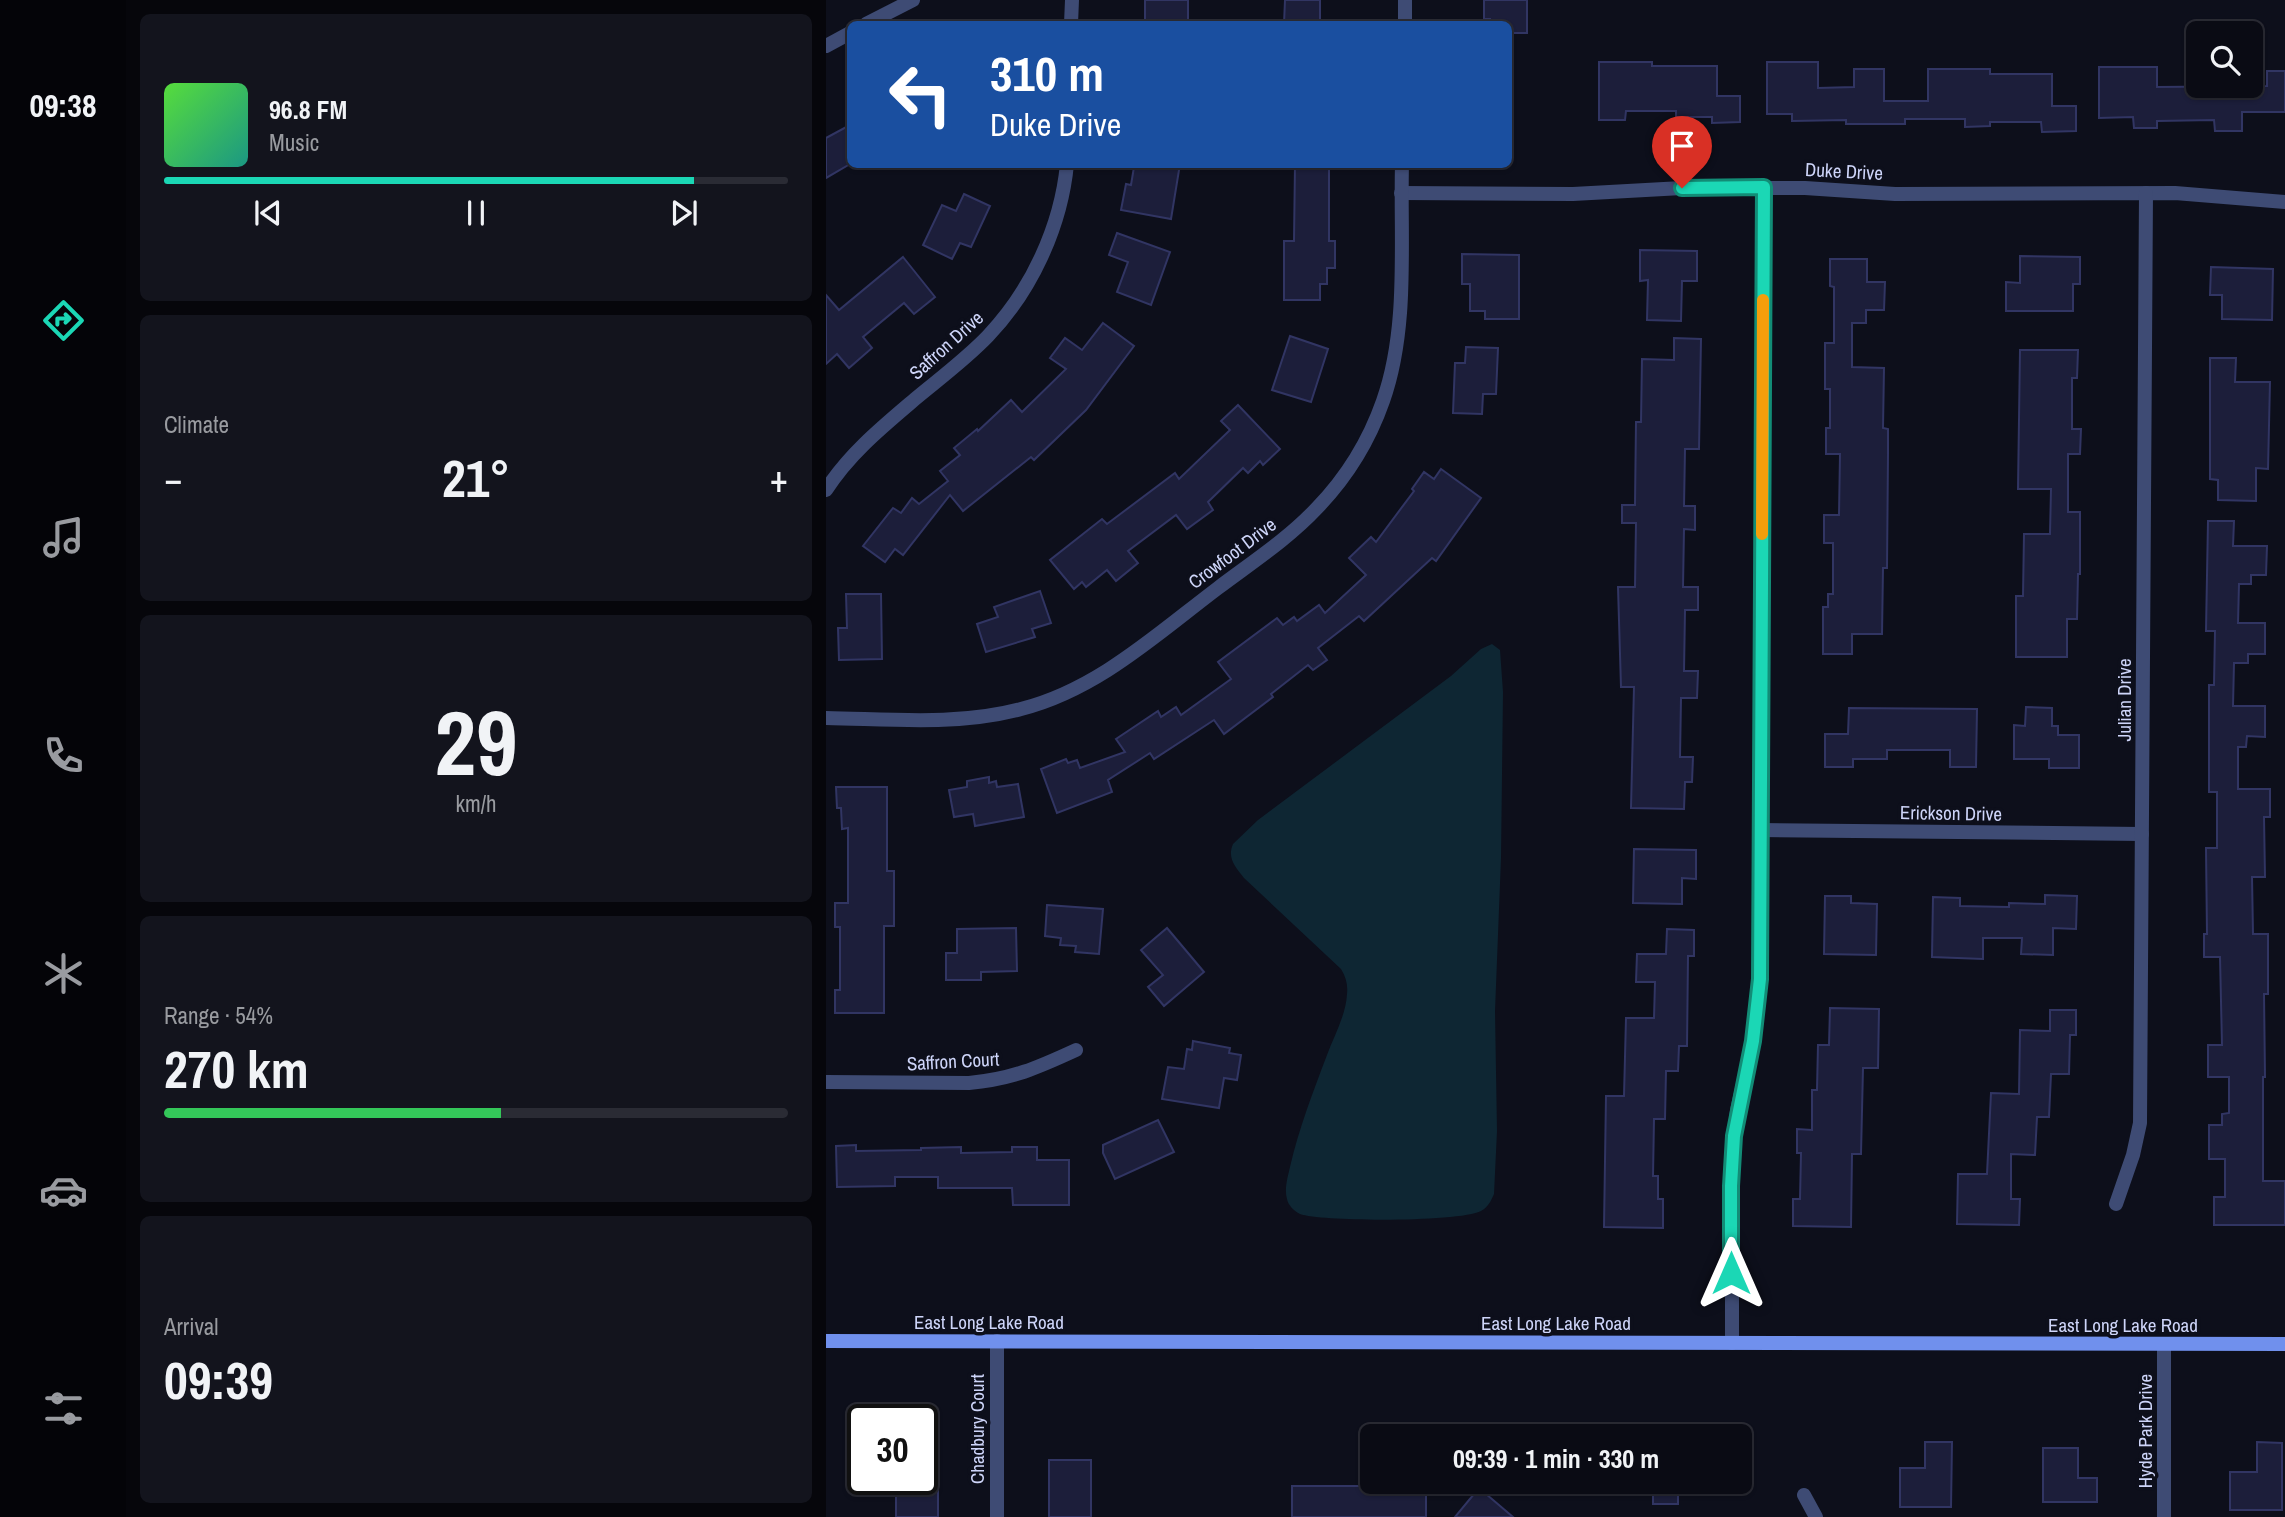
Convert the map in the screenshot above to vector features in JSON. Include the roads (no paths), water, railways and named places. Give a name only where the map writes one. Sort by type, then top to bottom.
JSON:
[{"type":"main road","name":"East Long Lake Road","points":[[826,1341],[2285,1344]]},
{"type":"street","points":[[872,21],[912,0]]},
{"type":"street","points":[[1071,21],[1072,0]]},
{"type":"street","points":[[1405,0],[1405,21]]},
{"type":"street","points":[[826,46],[847,35]]},
{"type":"street","name":"Saffron Drive","points":[[826,490],[844,465],[871,437],[998,325],[1025,287],[1043,252],[1060,202],[1066,168]]},
{"type":"street","name":"Crowfoot Drive","points":[[826,719],[964,718],[1022,709],[1047,701],[1106,672],[1301,524],[1337,485],[1354,461],[1370,432],[1390,380],[1399,325],[1402,168]]},
{"type":"street","points":[[1732,1343],[1732,1156],[1737,1110],[1758,1010],[1760,979],[1764,187]]},
{"type":"street","name":"Duke Drive","points":[[1401,193],[1573,194],[1650,188],[1764,187],[1895,194],[2146,193],[2210,195],[2285,202]]},
{"type":"street","name":"Julian Drive","points":[[2116,1204],[2133,1155],[2140,1123],[2146,193]]},
{"type":"street","name":"Erickson Drive","points":[[1760,830],[2142,834]]},
{"type":"street","name":"Saffron Court","points":[[826,1082],[992,1081],[1035,1069],[1076,1050]]},
{"type":"street","name":"Chadbury Court","points":[[997,1341],[997,1517]]},
{"type":"street","name":"Hyde Park Drive","points":[[2164,1344],[2164,1517]]},
{"type":"street","points":[[1804,1496],[1816,1517]]},
{"type":"water","points":[[1492,644],[1500,650],[1503,692],[1501,858],[1495,1011],[1497,1131],[1494,1194],[1486,1208],[1468,1215],[1421,1219],[1362,1219],[1300,1214],[1288,1201],[1287,1178],[1307,1110],[1342,1018],[1347,984],[1341,969],[1244,878],[1231,858],[1231,849],[1258,820],[1451,676],[1481,649]]}]
